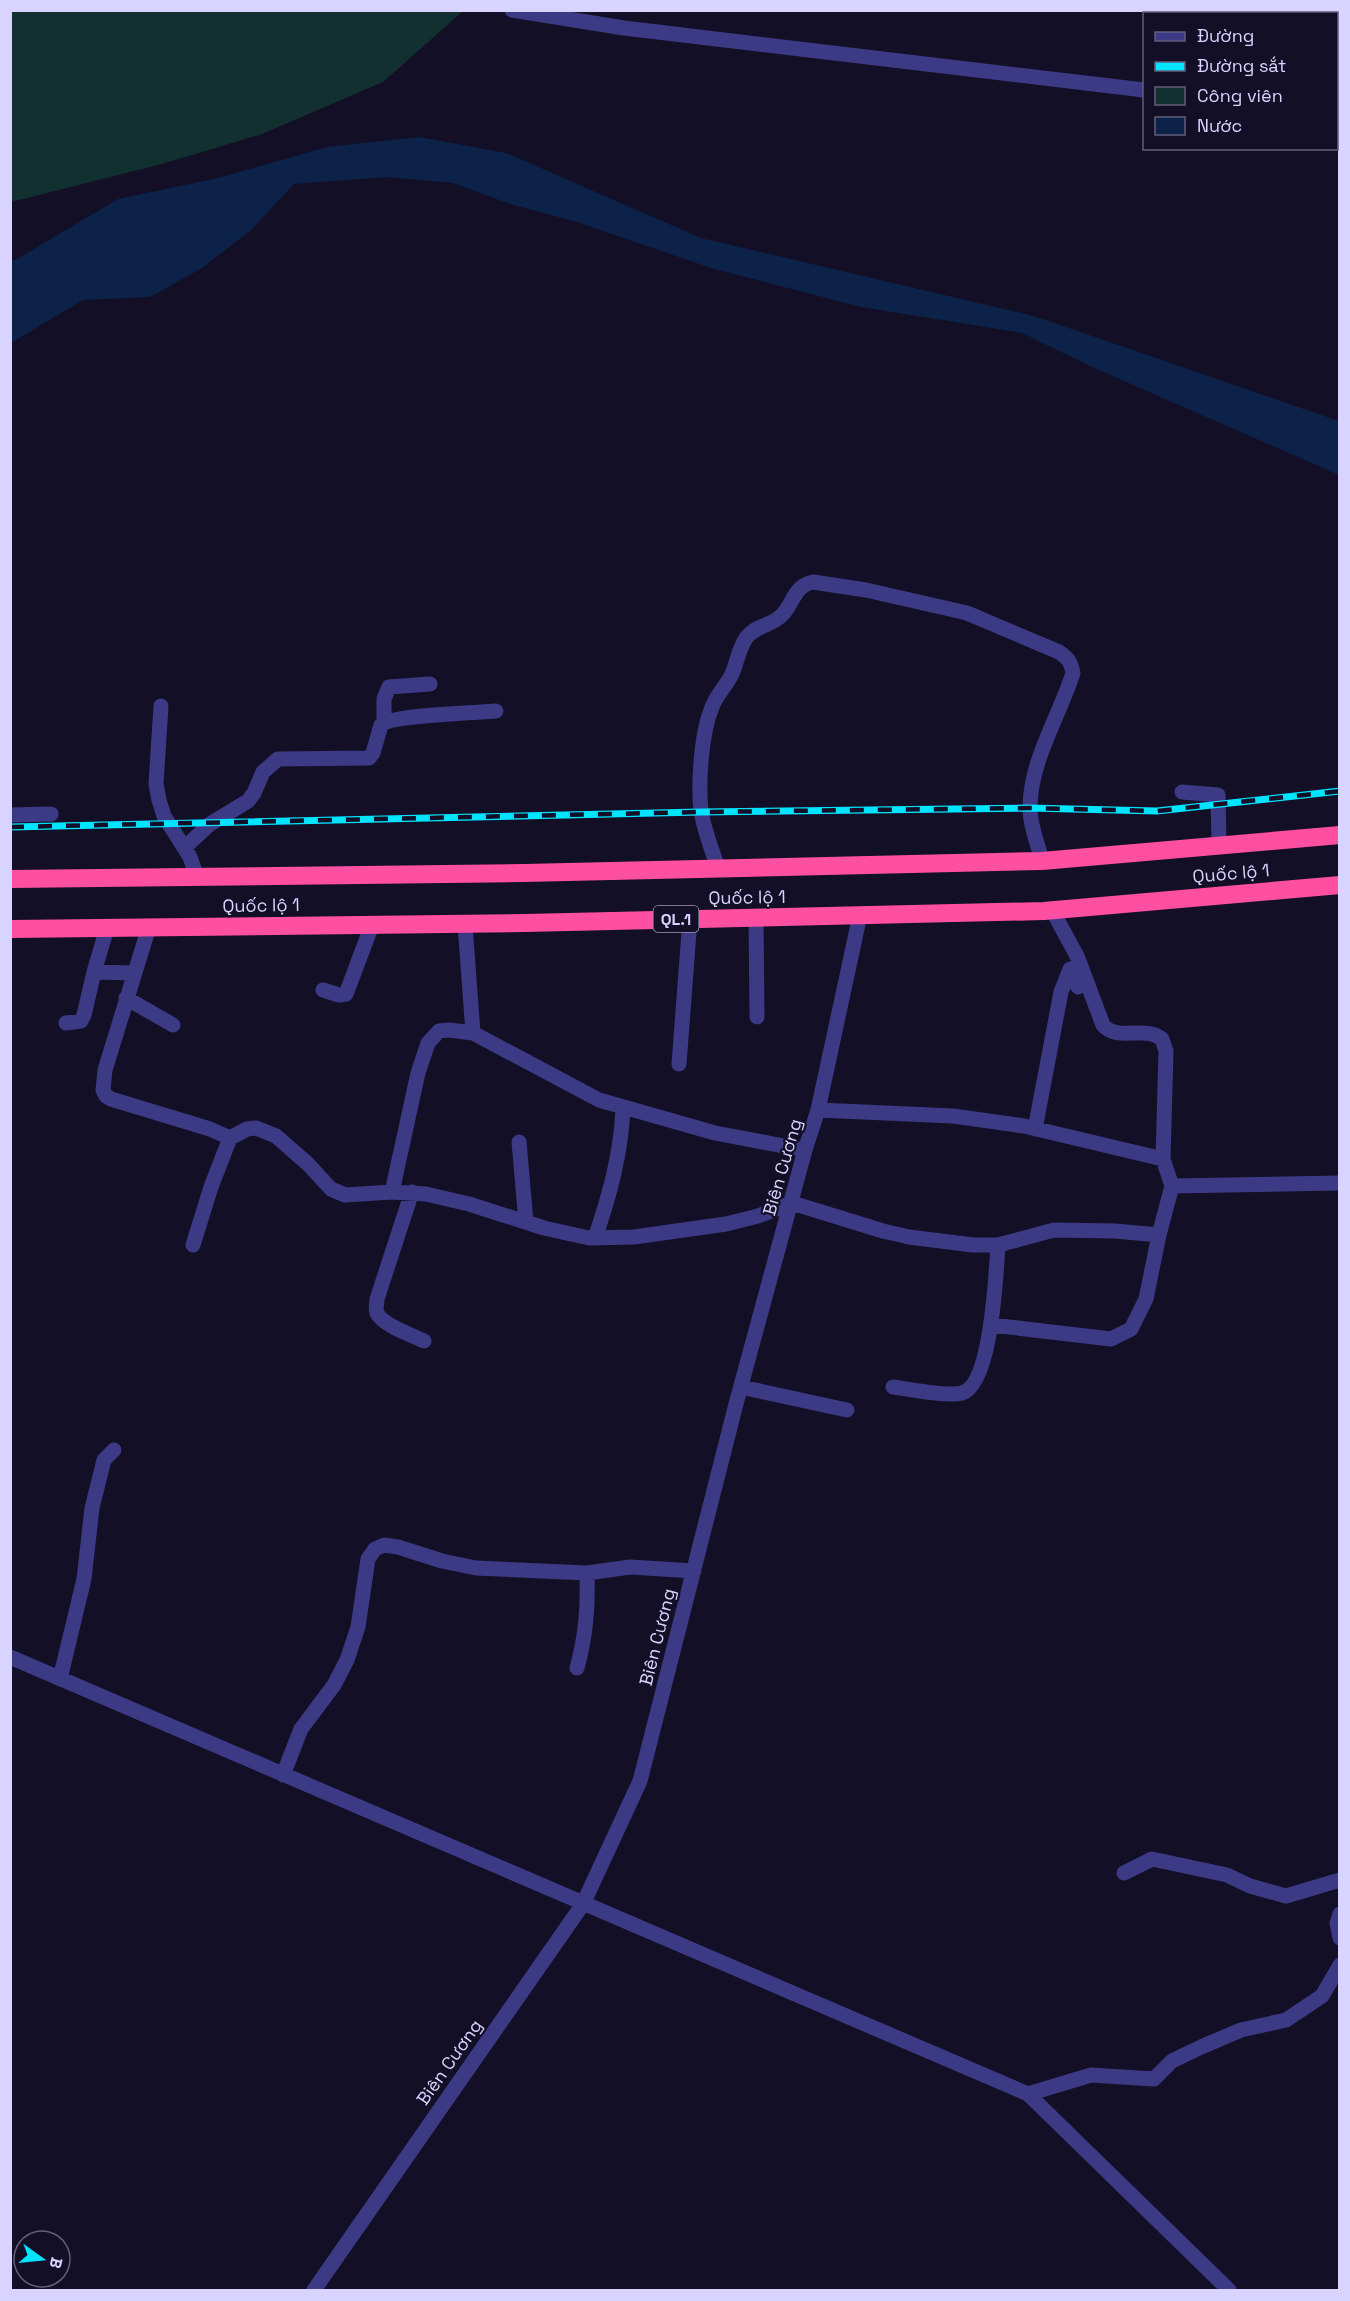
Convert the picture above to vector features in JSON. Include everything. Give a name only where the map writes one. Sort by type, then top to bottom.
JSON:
[{"type":"highway","name":"Quốc lộ 1","points":[[10,879],[1042,861],[1340,835]]},
{"type":"highway","name":"Quốc lộ 1","points":[[10,929],[465,924],[1052,910],[1340,885]]},
{"type":"street","points":[[512,10],[624,28],[1143,90]]},
{"type":"street","points":[[718,868],[701,812],[702,753],[708,717],[730,678],[737,654],[747,637],[764,624],[775,621],[783,614],[798,589],[806,583],[813,582],[866,590],[967,613],[1059,652],[1067,658],[1071,663],[1073,673],[1045,742],[1029,808],[1042,861]]},
{"type":"street","points":[[184,848],[210,824],[248,801],[263,772],[278,759],[369,758],[384,722],[384,699],[389,687],[430,684]]},
{"type":"street","points":[[161,706],[156,784],[159,800],[164,816],[190,857],[197,877]]},
{"type":"street","points":[[384,722],[408,717],[496,711]]},
{"type":"street","points":[[1182,792],[1218,795],[1219,845]]},
{"type":"street","points":[[10,815],[51,814]]},
{"type":"street","points":[[992,1325],[1111,1339],[1131,1329],[1146,1299],[1172,1186],[1163,1158],[1166,1051],[1162,1039],[1151,1033],[1117,1033],[1107,1030],[1103,1025],[1077,956],[1052,910]]},
{"type":"street","name":"Biên Cương","points":[[314,2290],[583,1904],[640,1781],[741,1387],[805,1150],[818,1110],[860,915]]},
{"type":"street","points":[[756,917],[757,1017]]},
{"type":"street","points":[[679,1064],[690,919]]},
{"type":"street","points":[[465,924],[473,1033]]},
{"type":"street","points":[[324,990],[339,995],[346,994],[372,925]]},
{"type":"street","points":[[149,927],[105,1070],[103,1090],[105,1096],[230,1138]]},
{"type":"street","points":[[66,1023],[81,1021],[84,1015],[107,928]]},
{"type":"street","points":[[1035,1129],[1061,992],[1070,969],[1094,1026]]},
{"type":"street","points":[[94,972],[133,973]]},
{"type":"street","points":[[126,998],[173,1025]]},
{"type":"street","points":[[392,1192],[418,1073],[428,1043],[439,1031],[473,1033],[567,1084],[599,1100],[623,1108],[715,1133],[805,1150]]},
{"type":"street","points":[[595,1238],[619,1155],[623,1108]]},
{"type":"street","points":[[818,1110],[953,1116],[1035,1129],[1163,1158]]},
{"type":"street","points":[[193,1245],[211,1187],[230,1138],[247,1129],[256,1128],[276,1136],[336,1192],[354,1195],[412,1192],[469,1204],[565,1234],[595,1238],[634,1237],[726,1224],[758,1216],[792,1203],[909,1237],[973,1245],[998,1245],[1054,1230],[1159,1235]]},
{"type":"street","points":[[519,1142],[526,1222]]},
{"type":"street","points":[[1172,1186],[1340,1183]]},
{"type":"street","points":[[412,1192],[377,1299],[376,1309],[378,1316],[386,1322],[424,1341]]},
{"type":"street","points":[[893,1387],[962,1393],[970,1386],[978,1373],[992,1325],[998,1245]]},
{"type":"street","points":[[741,1387],[847,1410]]},
{"type":"street","points":[[60,1679],[84,1579],[92,1508],[104,1460],[114,1450]]},
{"type":"street","points":[[283,1774],[301,1730],[334,1685],[347,1660],[358,1627],[368,1559],[375,1549],[384,1545],[398,1546],[442,1561],[476,1568],[586,1573],[630,1567],[693,1571]]},
{"type":"street","points":[[577,1668],[588,1617],[586,1573]]},
{"type":"street","points":[[10,1657],[1028,2094],[1229,2290]]},
{"type":"street","points":[[1124,1873],[1152,1859],[1227,1875],[1250,1886],[1286,1896],[1340,1880]]},
{"type":"street","points":[[1340,1914],[1337,1923],[1340,1938]]},
{"type":"street","points":[[1028,2094],[1090,2074],[1154,2079],[1172,2061],[1201,2047],[1241,2030],[1286,2020],[1322,1996],[1340,1965]]},
{"type":"green space","points":[[10,11],[463,11],[383,82],[262,134],[162,164],[11,202]]},
{"type":"green space","points":[[1339,11],[1339,87],[1338,12],[1171,12]]},
{"type":"water","points":[[419,137],[506,153],[701,238],[1034,316],[1339,421],[1339,475],[1092,367],[1022,333],[861,307],[711,268],[577,222],[510,204],[453,183],[387,177],[294,184],[250,231],[202,268],[150,297],[83,300],[11,343],[11,261],[118,199],[218,178],[327,147]]},
{"type":"railway","points":[[10,827],[701,812],[1029,808],[1157,811],[1340,791]]}]
